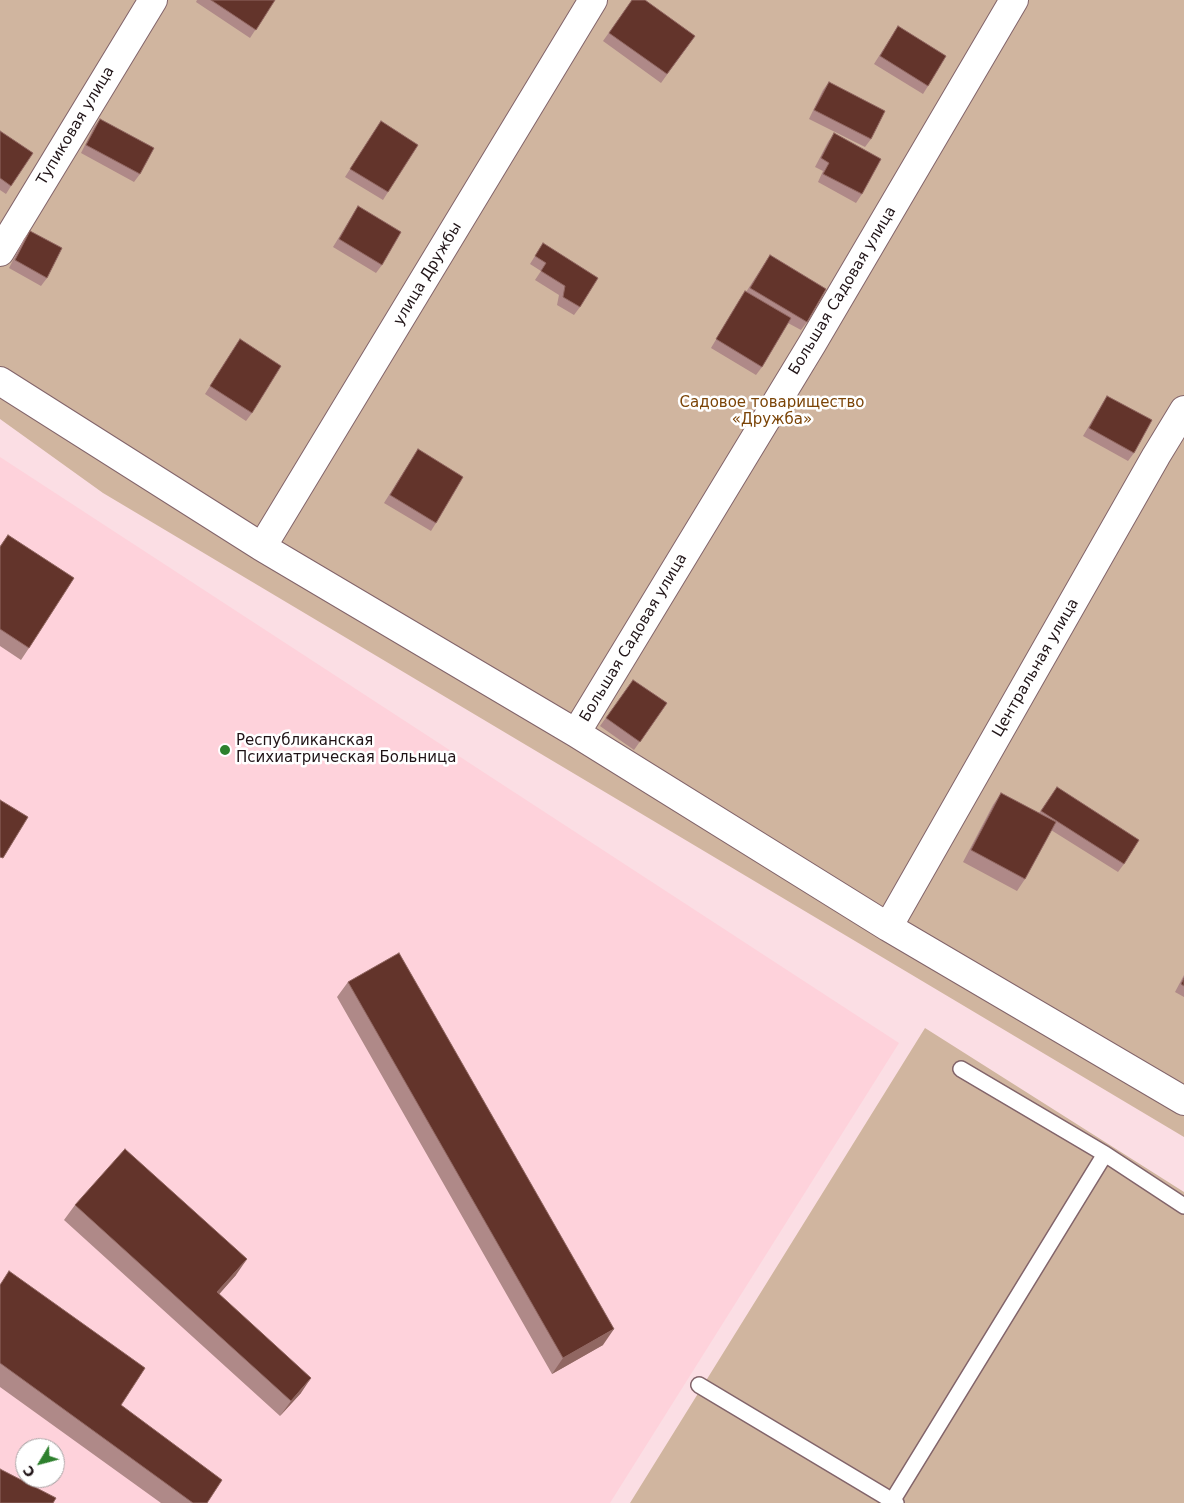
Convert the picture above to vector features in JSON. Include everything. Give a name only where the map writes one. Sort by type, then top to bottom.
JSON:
[{"type":"street","name":"Тупиковая улица","points":[[0,252],[153,0]]},
{"type":"street","name":"улица Дружбы","points":[[262,547],[593,0]]},
{"type":"street","name":"Большая Садовая улица","points":[[576,733],[812,344],[1014,0]]},
{"type":"street","points":[[0,381],[262,547],[576,733],[888,928],[1184,1101]]},
{"type":"street","name":"Центральная улица","points":[[888,928],[1184,410]]},
{"type":"lane","points":[[961,1069],[1105,1154],[1184,1206]]},
{"type":"lane","points":[[699,1385],[893,1502],[1105,1154]]},
{"type":"shaded area","name":"Республиканская Психиатрическая Больница","points":[[0,457],[899,1043],[610,1503],[0,1503]]},
{"type":"green space","name":"Садовое товарищество «Дружба»","points":[[0,0],[1184,0],[1184,1137],[103,493],[0,419]]},
{"type":"green space","points":[[925,1028],[1184,1192],[1184,1503],[630,1503]]},
{"type":"building","points":[[211,0],[275,0],[256,30]]},
{"type":"building","points":[[632,0],[645,0],[695,36],[667,74],[609,33]]},
{"type":"building","points":[[898,26],[946,56],[928,86],[880,56]]},
{"type":"building","points":[[829,82],[885,111],[871,139],[814,110]]},
{"type":"building","points":[[100,119],[154,148],[140,174],[86,145]]},
{"type":"building","points":[[381,121],[418,145],[388,192],[350,169]]},
{"type":"building","points":[[0,131],[33,153],[11,186],[0,178]]},
{"type":"building","points":[[834,133],[881,159],[862,194],[823,174],[829,163],[821,158]]},
{"type":"building","points":[[358,206],[401,232],[382,265],[339,239]]},
{"type":"building","points":[[30,231],[62,248],[47,278],[15,260]]},
{"type":"building","points":[[543,243],[598,278],[580,307],[563,297],[565,286],[541,271],[546,263],[535,256]]},
{"type":"building","points":[[770,255],[826,289],[807,322],[750,288]]},
{"type":"building","points":[[745,291],[791,318],[762,367],[716,339]]},
{"type":"building","points":[[240,339],[281,366],[252,413],[210,386]]},
{"type":"building","points":[[1107,396],[1152,420],[1134,453],[1089,428]]},
{"type":"building","points":[[418,449],[463,477],[436,523],[390,495]]},
{"type":"building","points":[[8,535],[74,578],[29,648],[0,629],[0,547]]},
{"type":"building","points":[[633,680],[667,703],[640,742],[606,718]]},
{"type":"building","points":[[1057,787],[1139,840],[1124,864],[1041,811]]},
{"type":"building","points":[[1001,793],[1056,822],[1025,879],[971,850]]},
{"type":"building","points":[[0,800],[28,817],[3,858],[0,857]]},
{"type":"building","points":[[399,953],[614,1329],[563,1358],[348,982]]},
{"type":"building","points":[[125,1149],[247,1259],[217,1292],[311,1378],[291,1401],[75,1205]]},
{"type":"building","points":[[9,1271],[145,1368],[121,1405],[222,1480],[207,1503],[193,1503],[0,1363],[0,1285]]},
{"type":"building","points":[[0,1469],[15,1477],[15,1488],[37,1488],[56,1498],[53,1503],[0,1503]]},
{"type":"place","name":"Республиканская Психиатрическая Больница","points":[[225,750]]}]
